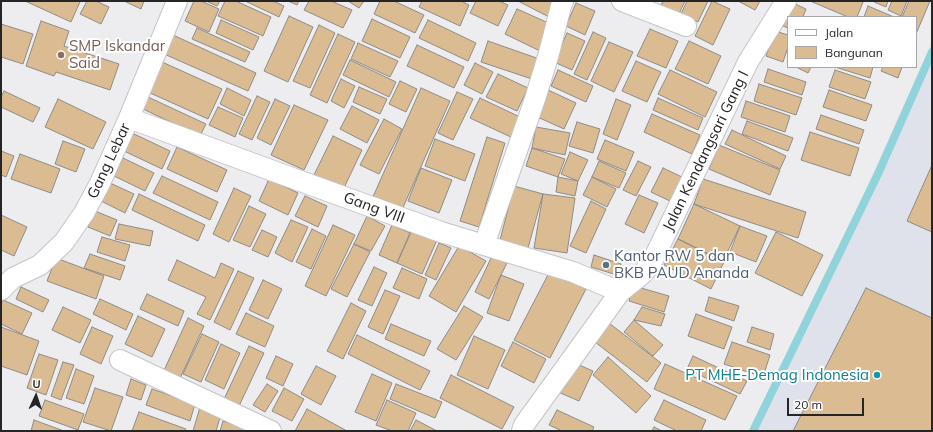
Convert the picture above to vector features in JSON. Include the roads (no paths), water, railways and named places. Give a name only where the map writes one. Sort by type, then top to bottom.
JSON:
[{"type":"street","name":"Gang Lebar","points":[[5,280],[40,265],[64,242],[84,213],[100,183],[129,118],[177,1]]},
{"type":"street","points":[[484,245],[535,99],[563,1]]},
{"type":"street","points":[[622,1],[686,26]]},
{"type":"street","name":"Jalan Kendangsari Gang I","points":[[522,431],[524,425],[620,292],[640,276],[651,264],[748,62],[786,1]]},
{"type":"street","name":"Gang VIII","points":[[129,118],[441,232],[573,272],[620,292]]},
{"type":"street","points":[[120,360],[271,431]]},
{"type":"waterway","points":[[753,431],[878,174],[932,52]]},
{"type":"place","name":"SMP Iskandar Said","points":[[61,55]]},
{"type":"place","name":"Kantor RW 5 dan BKB PAUD Ananda","points":[[606,265]]},
{"type":"place","name":"PT MHE-Demag Indonesia","points":[[877,375]]}]
